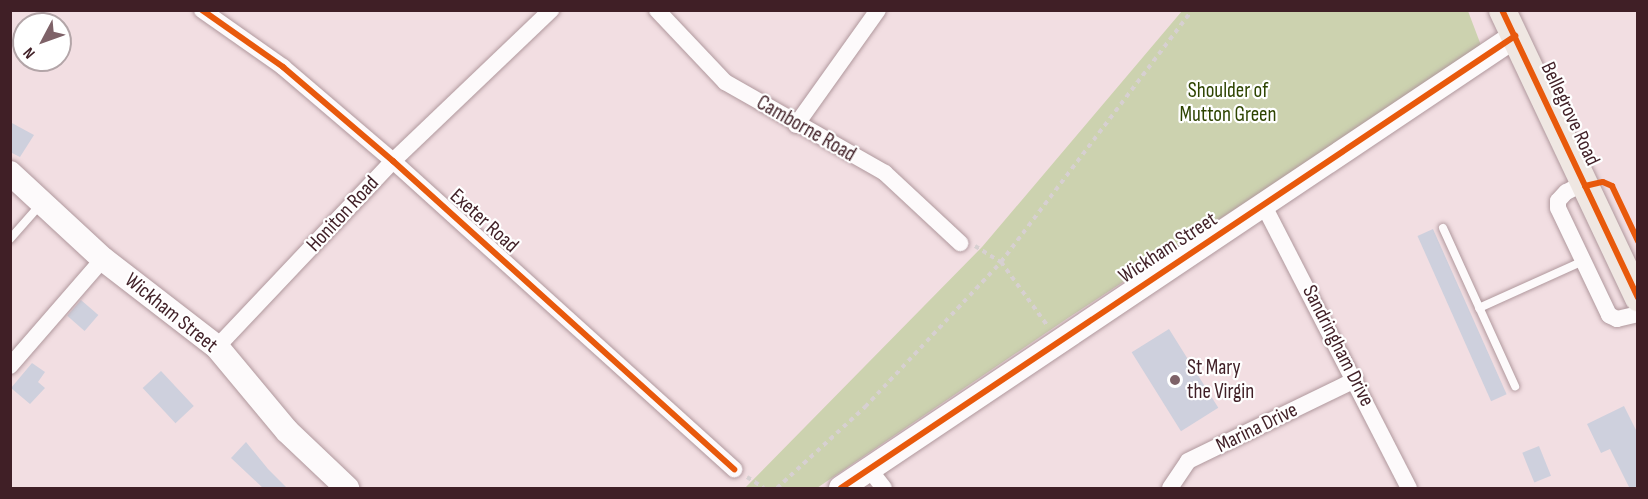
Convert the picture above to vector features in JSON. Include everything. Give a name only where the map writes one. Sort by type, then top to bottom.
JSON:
[{"type":"main road","name":"Bellegrove Road","points":[[1502,10],[1638,298]]},
{"type":"street","name":"Exeter Road","points":[[202,10],[283,67],[393,161],[734,469]]},
{"type":"street","name":"Honiton Road","points":[[217,347],[393,161],[551,10]]},
{"type":"street","name":"Camborne Road","points":[[657,10],[726,82],[796,126],[885,173],[960,243]]},
{"type":"street","points":[[796,126],[878,10]]},
{"type":"street","name":"Wickham Street","points":[[841,489],[1058,340],[1264,206],[1515,36]]},
{"type":"street","name":"Wickham Street","points":[[10,173],[104,259],[217,347],[287,431],[346,489]]},
{"type":"street","points":[[1584,183],[1566,192],[1558,201],[1609,315],[1617,319],[1638,314]]},
{"type":"street","name":"Sandringham Drive","points":[[1264,206],[1356,380],[1409,489]]},
{"type":"street","points":[[10,366],[104,259]]},
{"type":"street","name":"Marina Drive","points":[[1170,489],[1188,461],[1356,380]]},
{"type":"street","points":[[869,469],[884,489]]},
{"type":"lane","points":[[10,239],[42,202]]},
{"type":"lane","points":[[1443,228],[1515,386]]},
{"type":"lane","points":[[1479,308],[1583,261]]},
{"type":"path","points":[[777,489],[866,407],[1001,262],[1192,10]]},
{"type":"path","points":[[960,243],[982,247],[1001,262],[1058,340]]},
{"type":"path","points":[[756,482],[764,489]]},
{"type":"green space","name":"Shoulder of Mutton Green","points":[[1182,11],[1468,11],[1482,48],[1068,318],[817,488],[745,488],[982,247]]},
{"type":"building","points":[[10,122],[34,135],[20,157],[10,152]]},
{"type":"building","points":[[1433,229],[1507,394],[1491,401],[1417,236]]},
{"type":"building","points":[[81,300],[98,315],[85,331],[67,316]]},
{"type":"building","name":"St Mary the Virgin","points":[[1169,329],[1218,408],[1181,431],[1132,352]]},
{"type":"building","points":[[32,363],[45,372],[38,382],[45,388],[30,404],[11,388]]},
{"type":"building","points":[[161,371],[194,406],[175,423],[143,388]]},
{"type":"building","points":[[1624,406],[1638,434],[1638,489],[1630,489],[1610,449],[1601,453],[1587,424]]},
{"type":"building","points":[[246,442],[288,489],[264,489],[231,458]]},
{"type":"building","points":[[1539,446],[1551,476],[1534,482],[1522,453]]},
{"type":"cycle path","points":[[202,10],[283,67],[393,161],[734,469]]},
{"type":"cycle path","points":[[1502,10],[1638,298]]},
{"type":"cycle path","points":[[841,488],[1515,36]]},
{"type":"cycle path","points":[[1585,186],[1603,182],[1612,186],[1638,241]]},
{"type":"place","name":"St Mary the Virgin","points":[[1175,380]]}]
